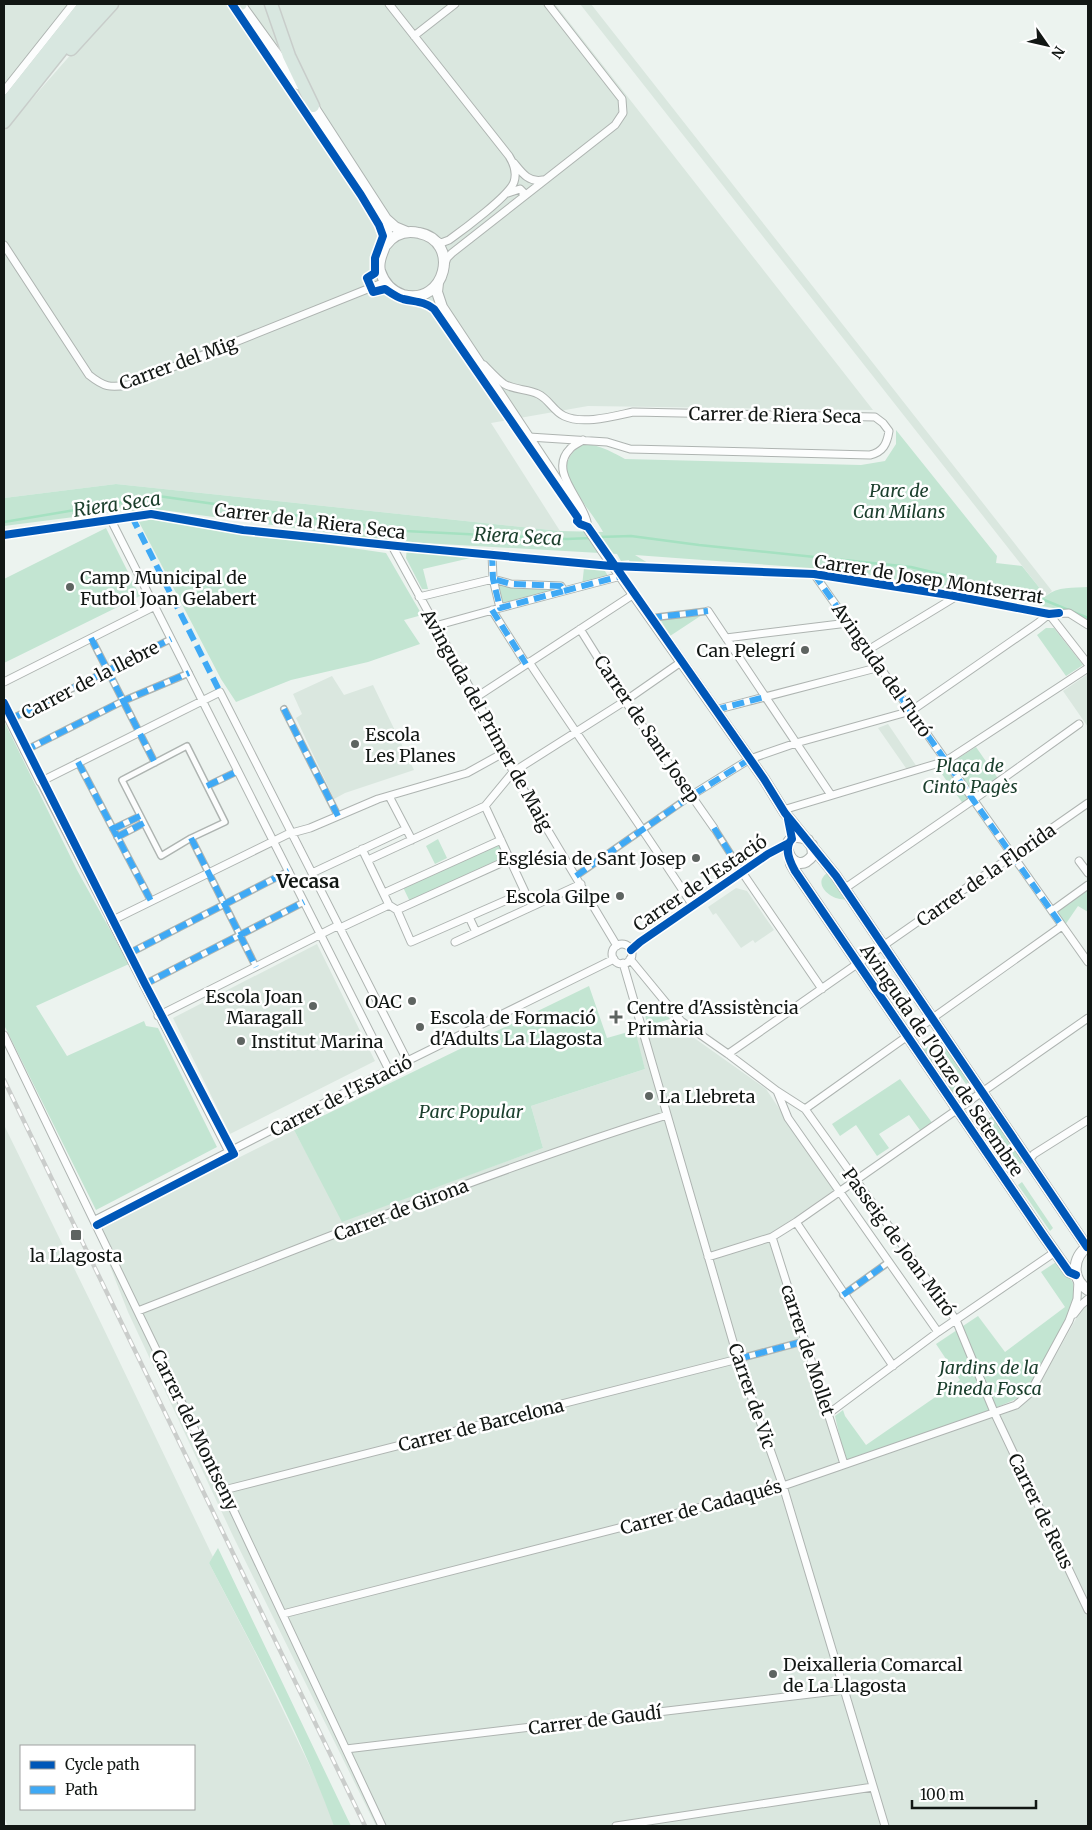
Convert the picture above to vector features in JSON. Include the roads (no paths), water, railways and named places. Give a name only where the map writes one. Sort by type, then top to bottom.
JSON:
[{"type":"highway","points":[[4,106],[85,4]]},
{"type":"highway","points":[[4,122],[98,4]]},
{"type":"highway","points":[[19,103],[112,4]]},
{"type":"highway","points":[[270,4],[289,56],[313,106]]},
{"type":"main road","points":[[241,4],[313,106],[386,219],[395,227],[407,232],[424,233],[441,249],[444,256],[444,266],[437,292],[442,307]]},
{"type":"main road","points":[[386,219],[386,245]]},
{"type":"main road","points":[[407,232],[392,238],[380,255],[380,267],[385,282],[398,293],[409,296],[420,295],[434,288],[438,283]]},
{"type":"main road","points":[[420,295],[442,307]]},
{"type":"main road","name":"Avinguda de l'Onze de Setembre","points":[[442,307],[614,566],[750,759],[789,821],[789,841]]},
{"type":"main road","name":"Avinguda de l'Onze de Setembre","points":[[784,812],[810,843],[884,946],[1088,1246]]},
{"type":"main road","points":[[799,837],[810,843],[813,855],[810,860],[798,863],[790,857],[787,849],[789,841],[799,837]]},
{"type":"main road","name":"Avinguda de l'Onze de Setembre","points":[[790,857],[795,871],[1055,1252],[1069,1272],[1088,1290]]},
{"type":"main road","points":[[1077,1278],[1077,1259],[1088,1246]]},
{"type":"street","points":[[4,91],[73,4]]},
{"type":"street","points":[[389,4],[525,176],[540,181],[547,178]]},
{"type":"street","points":[[414,36],[455,4]]},
{"type":"street","points":[[444,266],[447,258],[452,253],[614,125],[621,117],[622,99],[548,4]]},
{"type":"street","points":[[507,194],[515,176],[513,163],[509,156]]},
{"type":"street","points":[[430,237],[441,243],[446,242],[507,194],[520,189],[523,192],[523,197]]},
{"type":"street","name":"Carrer del Mig","points":[[4,245],[89,375],[99,383],[113,388],[128,385],[385,282]]},
{"type":"street","name":"Carrer de Riera Seca","points":[[475,356],[504,384],[539,394],[564,416],[575,419],[609,418],[634,412],[875,417],[889,431],[887,442],[879,453],[870,456],[630,450],[607,442],[529,438]]},
{"type":"street","points":[[583,440],[570,449],[565,457],[563,466],[564,478],[582,508],[588,527]]},
{"type":"street","name":"Carrer de la Riera Seca","points":[[4,535],[151,514],[243,530],[614,566]]},
{"type":"street","points":[[111,520],[389,1070]]},
{"type":"street","name":"Avinguda del Primer de Maig","points":[[390,544],[505,752],[513,772],[617,946]]},
{"type":"street","points":[[492,554],[493,579],[500,608]]},
{"type":"street","name":"Carrer de Josep Montserrat","points":[[614,566],[814,574],[957,596],[1049,614],[1069,613],[1088,625]]},
{"type":"street","name":"Avinguda del Turó","points":[[814,574],[1088,962]]},
{"type":"street","points":[[435,626],[621,576]]},
{"type":"street","points":[[419,597],[493,579],[510,584],[561,586],[564,591]]},
{"type":"street","points":[[475,698],[634,594]]},
{"type":"street","points":[[868,650],[957,596]]},
{"type":"street","points":[[4,682],[155,606]]},
{"type":"street","points":[[492,610],[643,829],[693,906]]},
{"type":"street","points":[[650,618],[708,611],[831,795]]},
{"type":"street","points":[[576,876],[692,795],[750,759],[796,743],[911,711],[1038,624],[1049,614],[1088,666],[946,761],[831,795],[784,812]]},
{"type":"street","points":[[726,638],[848,623]]},
{"type":"street","name":"Carrer de Sant Josep","points":[[580,629],[625,700],[714,828]]},
{"type":"street","points":[[91,638],[155,763]]},
{"type":"street","name":"Carrer de la llebre","points":[[9,720],[171,639]]},
{"type":"street","points":[[368,860],[485,806],[513,772],[576,733],[681,662]]},
{"type":"street","points":[[715,710],[880,668]]},
{"type":"street","points":[[24,751],[123,701],[189,673]]},
{"type":"street","points":[[40,782],[220,692],[408,1062]]},
{"type":"street","points":[[284,709],[338,816]]},
{"type":"street","points":[[4,710],[158,1016],[229,1152]]},
{"type":"street","points":[[844,889],[1079,724]]},
{"type":"street","points":[[187,746],[225,822],[191,838],[160,856],[122,780],[155,763],[187,746]]},
{"type":"street","points":[[111,921],[273,840],[310,828],[390,796],[467,773],[505,752]]},
{"type":"street","points":[[78,762],[151,901]]},
{"type":"street","points":[[207,786],[238,771]]},
{"type":"street","points":[[390,796],[412,840]]},
{"type":"street","name":"Carrer de la Florida","points":[[884,946],[1088,803]]},
{"type":"street","points":[[362,849],[390,905],[396,910],[411,942],[525,892],[485,806]]},
{"type":"street","points":[[113,830],[140,816]]},
{"type":"street","points":[[117,837],[144,823]]},
{"type":"street","points":[[714,828],[822,989]]},
{"type":"street","points":[[312,873],[406,829]]},
{"type":"street","points":[[191,838],[256,966]]},
{"type":"street","points":[[384,893],[501,840]]},
{"type":"street","name":"Carrer de l'Estació","points":[[631,950],[789,841]]},
{"type":"street","points":[[396,910],[510,859]]},
{"type":"street","points":[[1079,861],[1088,873]]},
{"type":"street","points":[[128,954],[288,871]]},
{"type":"street","points":[[455,942],[581,884]]},
{"type":"street","points":[[1052,911],[1088,885]]},
{"type":"street","points":[[143,984],[304,902]]},
{"type":"street","points":[[158,1016],[320,934],[335,927],[340,928],[390,905]]},
{"type":"street","points":[[469,917],[476,932]]},
{"type":"street","points":[[932,1018],[1062,926]]},
{"type":"street","points":[[625,944],[631,950],[630,959],[623,963],[614,959],[613,952],[617,946],[625,944]]},
{"type":"street","name":"Avinguda de l'Onze de Setembre","points":[[858,963],[884,946]]},
{"type":"street","name":"Carrer de l'Estació","points":[[94,1220],[389,1070],[614,959]]},
{"type":"street","name":"Passeig de Joan Miró","points":[[630,959],[682,1021],[776,1091],[804,1109],[956,1320],[994,1412]]},
{"type":"street","name":"Carrer de Vic","points":[[623,963],[738,1360],[783,1486],[885,1826]]},
{"type":"street","points":[[728,1054],[858,963]]},
{"type":"street","name":"Avinguda de l'Onze de Setembre","points":[[908,1035],[932,1018]]},
{"type":"street","points":[[983,1092],[1088,1018]]},
{"type":"street","name":"Carrer del Montseny","points":[[4,1035],[224,1490],[382,1826]]},
{"type":"street","points":[[804,1109],[908,1035]]},
{"type":"street","name":"Passeig de Joan Miró","points":[[776,1091],[788,1118],[938,1332]]},
{"type":"street","name":"Avinguda de l'Onze de Setembre","points":[[958,1110],[983,1092]]},
{"type":"street","points":[[708,1257],[772,1237],[958,1110]]},
{"type":"street","name":"Carrer de Girona","points":[[138,1311],[596,1137],[666,1115]]},
{"type":"street","points":[[1029,1160],[1034,1154],[1088,1120]]},
{"type":"street","points":[[796,1222],[892,1366]]},
{"type":"street","name":"carrer de Mollet","points":[[772,1237],[844,1464]]},
{"type":"street","points":[[828,1414],[938,1332],[1055,1252]]},
{"type":"street","points":[[844,1295],[886,1264]]},
{"type":"street","name":"Carrer de Cadaqués","points":[[283,1614],[783,1486],[1016,1405],[1030,1394],[1069,1321],[1077,1299],[1077,1278]]},
{"type":"street","name":"Carrer de Cadaqués","points":[[1069,1321],[1088,1299]]},
{"type":"street","points":[[738,1360],[805,1340]]},
{"type":"street","name":"Carrer de Barcelona","points":[[224,1490],[738,1360]]},
{"type":"street","name":"Carrer de Reus","points":[[994,1412],[1088,1610]]},
{"type":"street","name":"Carrer de Gaudí","points":[[346,1749],[844,1690]]},
{"type":"street","points":[[616,1826],[873,1787]]},
{"type":"waterway","name":"Riera Seca","points":[[4,522],[158,496],[405,531],[567,539],[591,538]]},
{"type":"waterway","name":"Riera Seca","points":[[599,537],[631,536],[911,567],[1037,597],[1088,618]]},
{"type":"railway","points":[[4,1080],[365,1826]]},
{"type":"place","name":"Camp Municipal de Futbol Joan Gelabert","points":[[70,587]]},
{"type":"place","name":"Can Pelegrí","points":[[805,650]]},
{"type":"place","name":"Escola Les Planes","points":[[355,744]]},
{"type":"place","name":"Església de Sant Josep","points":[[696,858]]},
{"type":"place","name":"Escola Gilpe","points":[[620,896]]},
{"type":"place","name":"OAC","points":[[412,1001]]},
{"type":"place","name":"Escola Joan Maragall","points":[[313,1006]]},
{"type":"place","name":"Centre d'Assistència Primària","points":[[616,1017]]},
{"type":"place","name":"Escola de Formació d'Adults La Llagosta","points":[[420,1027]]},
{"type":"place","name":"Institut Marina","points":[[241,1041]]},
{"type":"place","name":"La Llebreta","points":[[649,1096]]},
{"type":"place","name":"la Llagosta","points":[[76,1235]]},
{"type":"place","name":"Deixalleria Comarcal de La Llagosta","points":[[773,1674]]},
{"type":"district","name":"Vecasa","points":[[308,881]]},
{"type":"park label","name":"Parc de Can Milans","points":[[899,500]]},
{"type":"park label","name":"Plaça de Cinto Pagès","points":[[970,775]]},
{"type":"park label","name":"Parc Popular","points":[[471,1111]]},
{"type":"park label","name":"Jardins de la Pineda Fosca","points":[[989,1377]]}]
